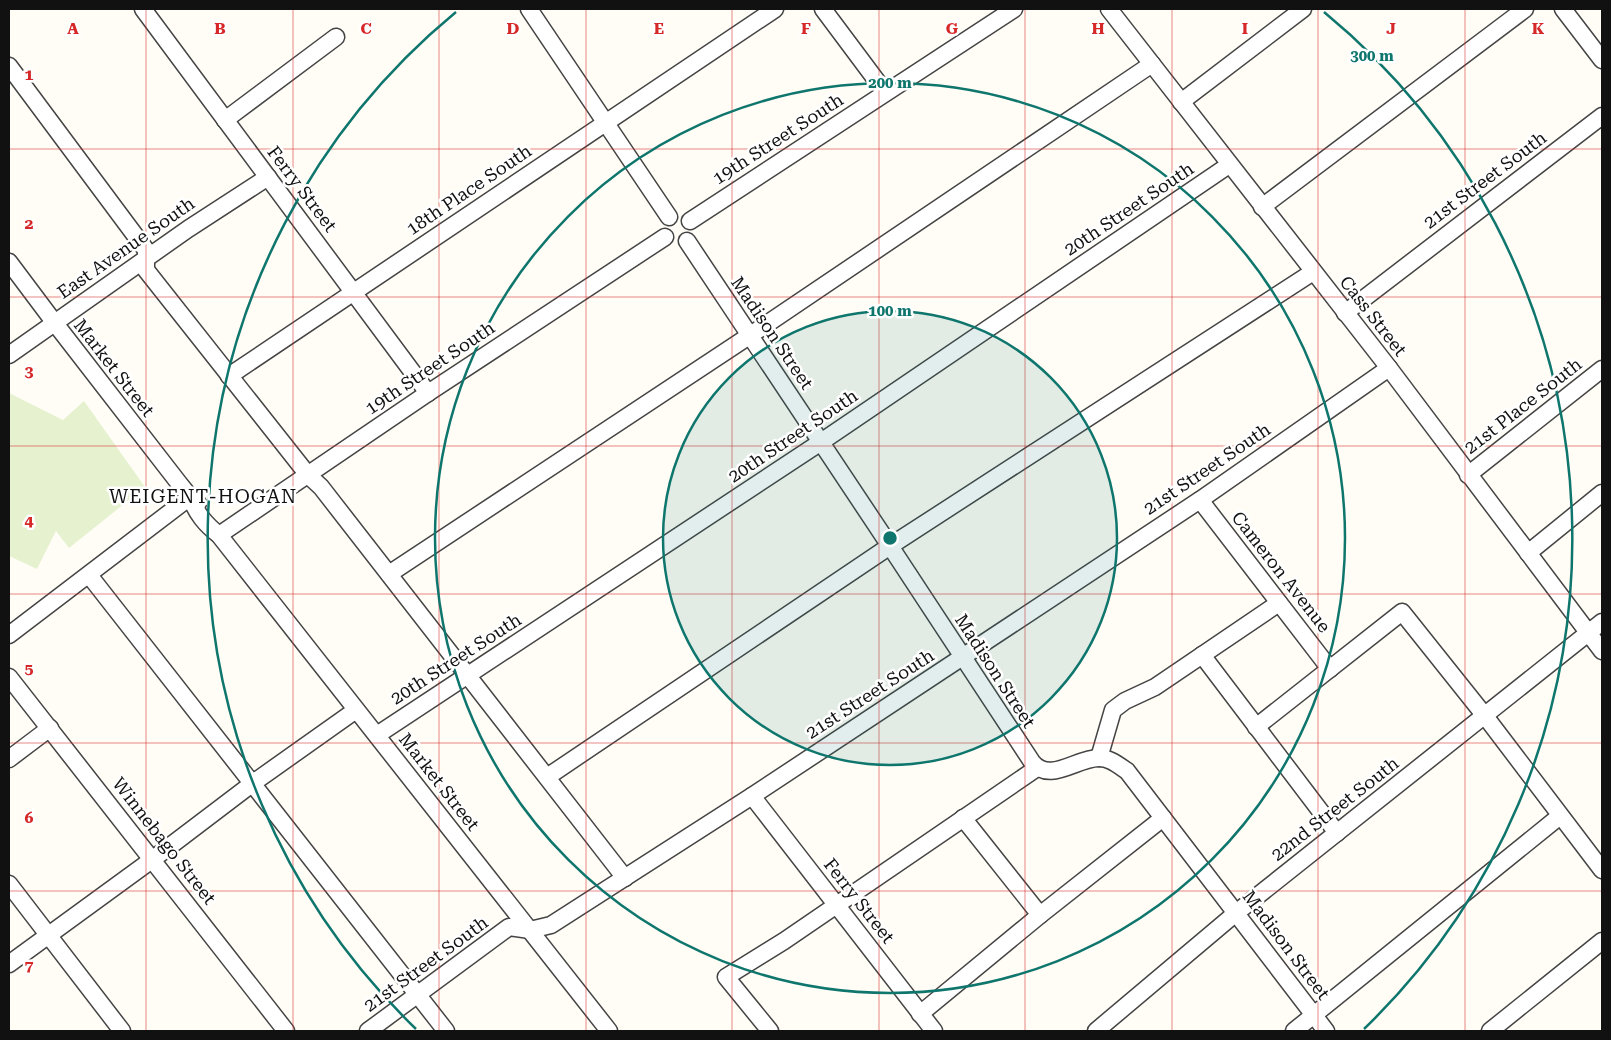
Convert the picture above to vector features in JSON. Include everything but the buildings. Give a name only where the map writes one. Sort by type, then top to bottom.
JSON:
[{"type":"street","name":"Ferry Street","points":[[143,9],[428,392]]},
{"type":"street","points":[[529,9],[669,217]]},
{"type":"street","name":"18th Place South","points":[[229,376],[774,9]]},
{"type":"street","points":[[823,9],[885,92]]},
{"type":"street","name":"19th Street South","points":[[690,221],[1014,9]]},
{"type":"street","name":"Cass Street","points":[[1109,9],[1389,368],[1602,651]]},
{"type":"street","points":[[1181,102],[1303,9]]},
{"type":"street","points":[[1262,207],[1524,9]]},
{"type":"street","points":[[1563,9],[1602,60]]},
{"type":"street","points":[[225,120],[336,37]]},
{"type":"street","points":[[389,574],[749,336],[1152,64]]},
{"type":"street","points":[[9,66],[146,250],[146,270],[308,475],[321,487],[625,878]]},
{"type":"street","name":"21st Street South","points":[[1345,313],[1602,116]]},
{"type":"street","name":"20th Street South","points":[[376,735],[820,442],[1229,165]]},
{"type":"street","name":"East Avenue South","points":[[9,355],[188,229],[268,177]]},
{"type":"street","points":[[683,215],[690,221],[693,229],[687,241],[678,244],[668,241],[663,228],[669,217],[683,215]]},
{"type":"street","name":"19th Street South","points":[[219,535],[428,392],[665,237]]},
{"type":"street","name":"Madison Street","points":[[687,241],[1037,768]]},
{"type":"street","name":"Market Street","points":[[9,262],[190,497],[205,508],[215,521],[219,535],[609,1031]]},
{"type":"street","points":[[547,777],[890,546],[1313,272]]},
{"type":"street","name":"21st Street South","points":[[368,1031],[509,927],[530,930],[551,925],[752,796],[1200,500],[1389,368]]},
{"type":"street","name":"21st Place South","points":[[1468,475],[1602,369]]},
{"type":"street","points":[[1528,553],[1602,493]]},
{"type":"street","points":[[9,635],[190,497]]},
{"type":"street","name":"Cameron Avenue","points":[[1200,500],[1330,669]]},
{"type":"street","points":[[89,574],[446,1031]]},
{"type":"street","points":[[770,1031],[726,977],[784,941],[1037,768],[1050,771],[1099,758],[1113,710],[1125,701],[1155,687],[1279,603]]},
{"type":"street","points":[[1256,727],[1402,612],[1485,716],[1602,870]]},
{"type":"street","name":"22nd Street South","points":[[1096,1031],[1236,913],[1602,622]]},
{"type":"street","points":[[1202,655],[1337,833]]},
{"type":"street","name":"Winnebago Street","points":[[9,677],[286,1031]]},
{"type":"street","points":[[9,964],[356,710]]},
{"type":"street","points":[[9,759],[50,728]]},
{"type":"street","name":"Madison Street","points":[[1099,758],[1114,761],[1127,771],[1326,1031]]},
{"type":"street","name":"Ferry Street","points":[[752,796],[934,1031]]},
{"type":"street","points":[[1294,1031],[1560,816]]},
{"type":"street","points":[[963,818],[1040,915]]},
{"type":"street","points":[[920,1014],[1040,915],[1163,818]]},
{"type":"street","points":[[9,884],[122,1031]]},
{"type":"street","points":[[1490,1031],[1602,941]]},
{"type":"green space","points":[[9,393],[63,420],[84,401],[145,487],[69,548],[56,531],[37,569],[9,556]]},
{"type":"district","name":"WEIGENT-HOGAN","points":[[203,496]]}]
